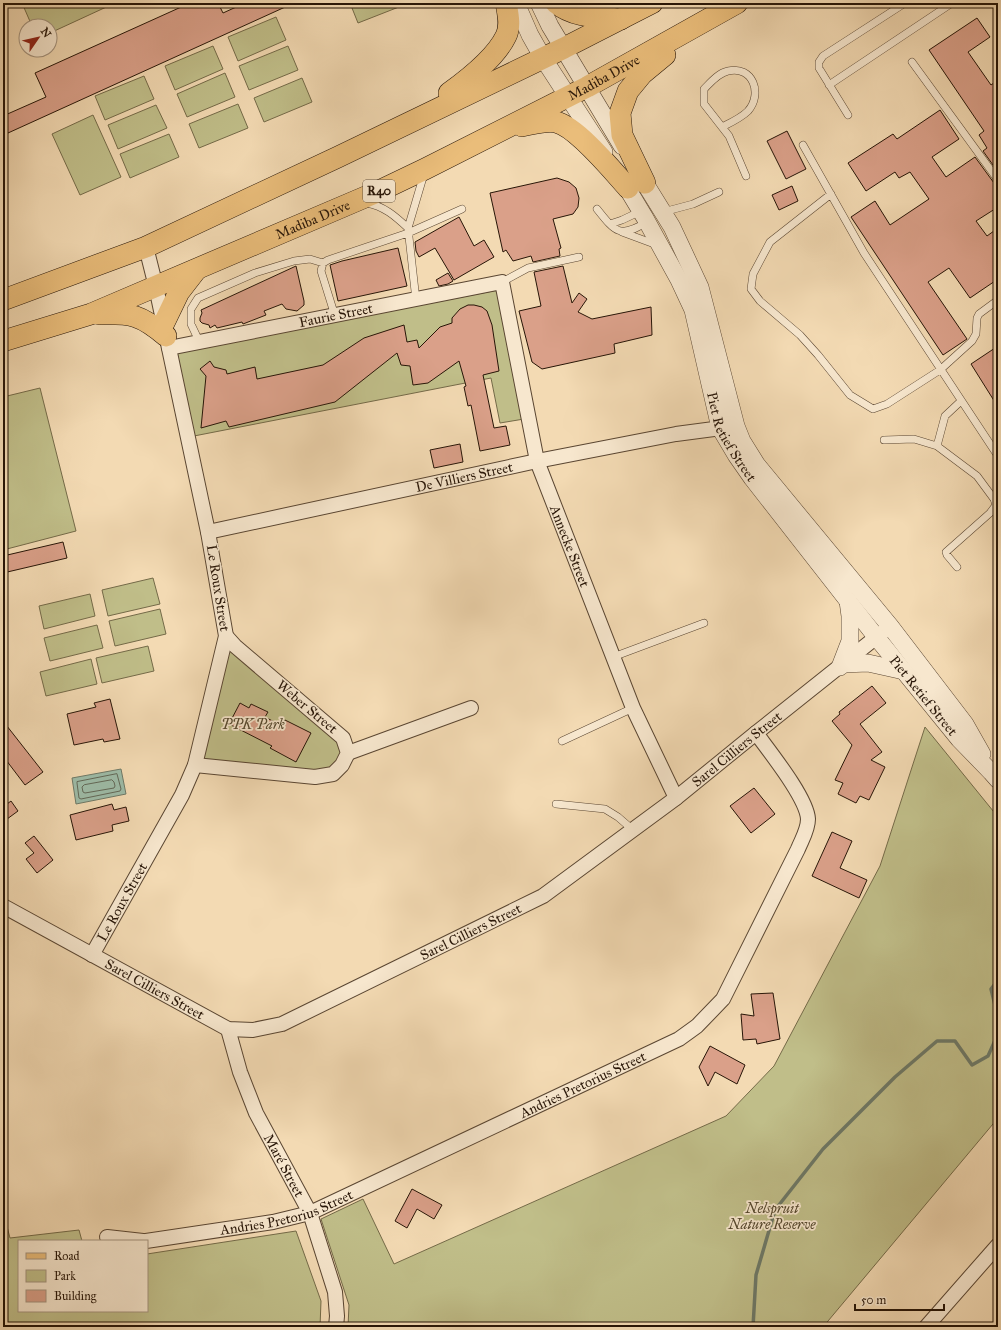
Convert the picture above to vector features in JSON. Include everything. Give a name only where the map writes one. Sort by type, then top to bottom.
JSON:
[{"type":"main road","points":[[408,123],[470,78],[498,48],[506,36],[508,25],[509,19],[506,3]]},
{"type":"main road","points":[[556,3],[561,8],[580,16],[621,19]]},
{"type":"main road","points":[[3,300],[146,247],[338,158],[564,48],[652,3]]},
{"type":"main road","points":[[637,186],[622,135],[620,113],[628,91],[648,68],[736,4]]},
{"type":"main road","name":"Madiba Drive","points":[[3,341],[91,314],[356,201],[425,169],[587,87],[736,4]]},
{"type":"main road","points":[[497,132],[543,122],[556,122],[566,126],[584,140],[637,186]]},
{"type":"main road","points":[[91,314],[120,313],[141,318],[166,335],[180,292],[196,270]]},
{"type":"street","name":"Piet Retief Street","points":[[516,3],[530,35],[567,97],[637,186]]},
{"type":"street","name":"Piet Retief Street","points":[[539,3],[550,26],[587,87],[637,186],[651,216],[661,247],[693,310],[736,455],[752,478],[877,638],[959,739],[995,776]]},
{"type":"street","name":"Piet Retief Street","points":[[651,216],[678,239],[700,287],[728,427],[742,441],[757,465],[890,626],[965,724],[995,776]]},
{"type":"street","name":"Le Roux Street","points":[[92,955],[182,795],[195,765],[226,636],[208,532],[156,287],[146,247]]},
{"type":"street","name":"Faurie Street","points":[[166,335],[200,341],[335,316],[502,282]]},
{"type":"street","name":"Annecke Street","points":[[502,282],[538,461],[633,708],[676,798]]},
{"type":"street","name":"De Villiers Street","points":[[208,532],[538,461],[676,434],[728,427]]},
{"type":"street","points":[[848,601],[850,616],[850,642],[842,665],[868,663],[884,665],[904,671]]},
{"type":"street","name":"Sarel Cilliers Street","points":[[3,906],[228,1029],[253,1030],[282,1024],[543,896],[676,798],[877,638],[890,626]]},
{"type":"street","name":"Weber Street","points":[[226,636],[235,646],[343,738],[348,753]]},
{"type":"street","points":[[195,765],[315,777],[333,774],[342,765],[348,753],[471,708]]},
{"type":"street","name":"Andries Pretorius Street","points":[[148,1241],[274,1222],[310,1213],[679,1039],[697,1026],[723,999],[798,849],[807,827],[808,818],[799,794],[756,733]]},
{"type":"street","name":"Maré Street","points":[[228,1029],[240,1072],[256,1113],[310,1213],[335,1292],[337,1316],[336,1327]]},
{"type":"street","points":[[107,1237],[134,1240]]},
{"type":"street","points":[[926,1327],[998,1245]]},
{"type":"lane","points":[[848,115],[819,68],[819,62],[823,56],[905,3]]},
{"type":"lane","points":[[829,85],[952,3]]},
{"type":"lane","points":[[912,62],[998,180]]},
{"type":"lane","points":[[722,127],[748,111],[756,96],[755,87],[749,76],[738,70],[727,71],[714,79],[704,89],[704,104],[729,136],[746,176]]},
{"type":"lane","points":[[803,145],[864,253],[998,456]]},
{"type":"lane","points":[[416,300],[408,230],[425,169]]},
{"type":"lane","points":[[610,224],[630,217],[651,216],[693,204],[719,192]]},
{"type":"lane","points":[[831,194],[770,242],[753,274],[752,289],[760,301],[800,335],[818,354],[850,396],[873,409],[887,404],[940,370],[972,341],[976,334],[977,318],[979,314],[998,300]]},
{"type":"lane","points":[[356,201],[381,207],[391,212],[408,230]]},
{"type":"lane","points":[[335,316],[321,271],[323,263],[462,209]]},
{"type":"lane","points":[[597,209],[610,224],[620,231],[661,247]]},
{"type":"lane","points":[[620,231],[629,231],[651,216]]},
{"type":"lane","points":[[502,282],[528,268],[579,257]]},
{"type":"lane","points":[[200,341],[191,324],[192,309],[198,298],[256,273],[294,261],[310,259],[323,263]]},
{"type":"lane","points":[[937,446],[945,416],[961,401]]},
{"type":"lane","points":[[884,440],[914,439],[937,446],[977,476],[994,499],[996,505],[990,513],[946,552],[957,567]]},
{"type":"lane","points":[[613,657],[704,623]]},
{"type":"lane","points":[[562,741],[633,708]]},
{"type":"lane","points":[[556,804],[605,809],[618,817],[633,830]]},
{"type":"green space","points":[[22,3],[115,3],[58,29],[58,18],[29,18]]},
{"type":"green space","points":[[350,3],[409,3],[358,23]]},
{"type":"green space","points":[[276,17],[286,40],[238,61],[228,37]]},
{"type":"green space","points":[[213,46],[223,69],[175,90],[165,66]]},
{"type":"green space","points":[[288,46],[298,70],[249,90],[239,66]]},
{"type":"green space","points":[[225,73],[235,97],[187,117],[177,94]]},
{"type":"green space","points":[[144,76],[154,99],[105,120],[95,96]]},
{"type":"green space","points":[[302,78],[312,102],[264,122],[254,98]]},
{"type":"green space","points":[[238,104],[248,128],[199,148],[189,124]]},
{"type":"green space","points":[[156,105],[167,128],[118,149],[108,125]]},
{"type":"green space","points":[[93,115],[121,177],[80,195],[52,134]]},
{"type":"green space","points":[[169,134],[179,157],[130,178],[120,154]]},
{"type":"green space","points":[[498,290],[524,419],[500,423],[491,378],[194,436],[177,352]]},
{"type":"green space","points":[[40,388],[76,531],[3,550],[3,397]]},
{"type":"green space","points":[[153,578],[160,604],[108,616],[102,590]]},
{"type":"green space","points":[[90,594],[95,616],[44,629],[39,606]]},
{"type":"green space","points":[[160,609],[166,634],[115,646],[109,621]]},
{"type":"green space","points":[[97,625],[103,648],[50,661],[44,638]]},
{"type":"green space","name":"PPK Park","points":[[226,636],[343,738],[346,753],[333,774],[195,765]]},
{"type":"green space","points":[[148,646],[154,671],[102,683],[96,658]]},
{"type":"green space","points":[[91,659],[97,684],[46,696],[40,672]]},
{"type":"green space","name":"Nelspruit Nature Reserve","points":[[925,727],[998,817],[998,1118],[823,1327],[348,1327],[349,1305],[321,1219],[363,1199],[394,1264],[726,1116],[774,1066],[880,866]]},
{"type":"green space","points":[[3,1211],[10,1238],[79,1230],[82,1240],[18,1240],[18,1312],[148,1312],[148,1254],[296,1231],[321,1301],[320,1327],[3,1327]]},
{"type":"water","points":[[121,769],[126,794],[76,804],[72,778]]},
{"type":"building","points":[[190,3],[218,3],[223,13],[245,3],[294,3],[8,133],[3,124],[3,116],[46,97],[35,73]]},
{"type":"building","points":[[977,18],[990,37],[968,52],[991,85],[998,80],[998,172],[983,151],[987,148],[979,135],[984,131],[929,50]]},
{"type":"building","points":[[940,110],[959,139],[932,157],[946,177],[975,157],[994,183],[998,185],[998,207],[976,221],[987,236],[998,228],[998,279],[970,298],[949,268],[928,282],[967,339],[943,355],[851,217],[875,201],[890,225],[929,199],[910,172],[899,178],[895,172],[866,191],[848,163],[893,134],[897,139]]},
{"type":"building","points":[[787,131],[806,169],[786,179],[767,141]]},
{"type":"building","points":[[557,178],[569,182],[576,188],[579,198],[578,207],[573,214],[553,219],[561,248],[559,249],[560,256],[533,262],[531,256],[513,261],[506,250],[503,252],[490,193]]},
{"type":"building","points":[[792,186],[798,201],[779,210],[772,195]]},
{"type":"building","points":[[459,217],[474,246],[484,240],[494,257],[454,280],[435,248],[419,257],[416,251],[415,242]]},
{"type":"building","points":[[398,248],[407,286],[338,301],[330,265]]},
{"type":"building","points":[[296,266],[304,301],[304,305],[297,311],[286,309],[282,304],[264,311],[266,315],[243,324],[242,322],[217,328],[215,325],[210,328],[209,325],[200,321],[202,313],[201,310]]},
{"type":"building","points":[[563,266],[572,303],[579,293],[587,299],[578,312],[592,319],[651,307],[652,335],[614,344],[615,353],[542,369],[532,362],[519,311],[541,306],[534,272]]},
{"type":"building","points":[[448,273],[453,281],[439,286],[436,280]]},
{"type":"building","points":[[468,305],[482,307],[487,311],[492,325],[499,371],[483,375],[494,428],[506,426],[510,445],[480,451],[471,405],[468,406],[464,387],[466,386],[459,361],[428,383],[413,385],[410,366],[401,365],[397,353],[335,402],[229,427],[226,421],[201,428],[206,376],[200,369],[210,361],[214,367],[226,370],[227,374],[255,367],[257,379],[323,365],[364,338],[404,325],[407,342],[417,340],[419,348],[440,327],[452,323],[452,318],[460,309]]},
{"type":"building","points":[[998,346],[998,407],[971,364]]},
{"type":"building","points":[[460,444],[463,462],[434,468],[430,450]]},
{"type":"building","points":[[63,542],[67,558],[3,573],[3,556]]},
{"type":"building","points":[[872,686],[886,703],[860,724],[882,752],[871,760],[885,767],[869,800],[860,796],[856,803],[838,794],[843,783],[835,780],[852,745],[832,721],[840,714],[839,712]]},
{"type":"building","points":[[110,699],[120,739],[104,742],[103,739],[74,745],[67,714],[96,707],[94,703]]},
{"type":"building","points":[[240,703],[249,708],[251,704],[268,712],[265,717],[282,726],[285,720],[311,733],[296,762],[270,748],[272,746],[229,724]]},
{"type":"building","points":[[3,721],[43,772],[25,785],[3,756]]},
{"type":"building","points":[[754,788],[775,814],[751,833],[730,806]]},
{"type":"building","points":[[11,801],[18,811],[3,822],[3,807]]},
{"type":"building","points":[[112,804],[114,810],[126,807],[129,821],[112,825],[113,831],[76,840],[70,815]]},
{"type":"building","points":[[832,832],[852,841],[840,868],[867,880],[859,898],[812,876]]},
{"type":"building","points":[[34,836],[53,860],[37,873],[26,859],[34,853],[25,843]]},
{"type":"building","points":[[773,993],[780,1039],[757,1044],[756,1039],[743,1040],[741,1014],[754,1016],[751,994]]},
{"type":"building","points":[[710,1046],[745,1065],[737,1084],[715,1072],[708,1086],[699,1067]]},
{"type":"building","points":[[412,1189],[442,1205],[434,1219],[417,1209],[407,1228],[395,1221]]},
{"type":"waterway","points":[[998,980],[991,989],[998,1017]]},
{"type":"waterway","points":[[753,1327],[756,1275],[775,1210],[823,1149],[895,1077],[937,1041],[955,1041],[972,1065],[988,1056],[998,1034]]}]
